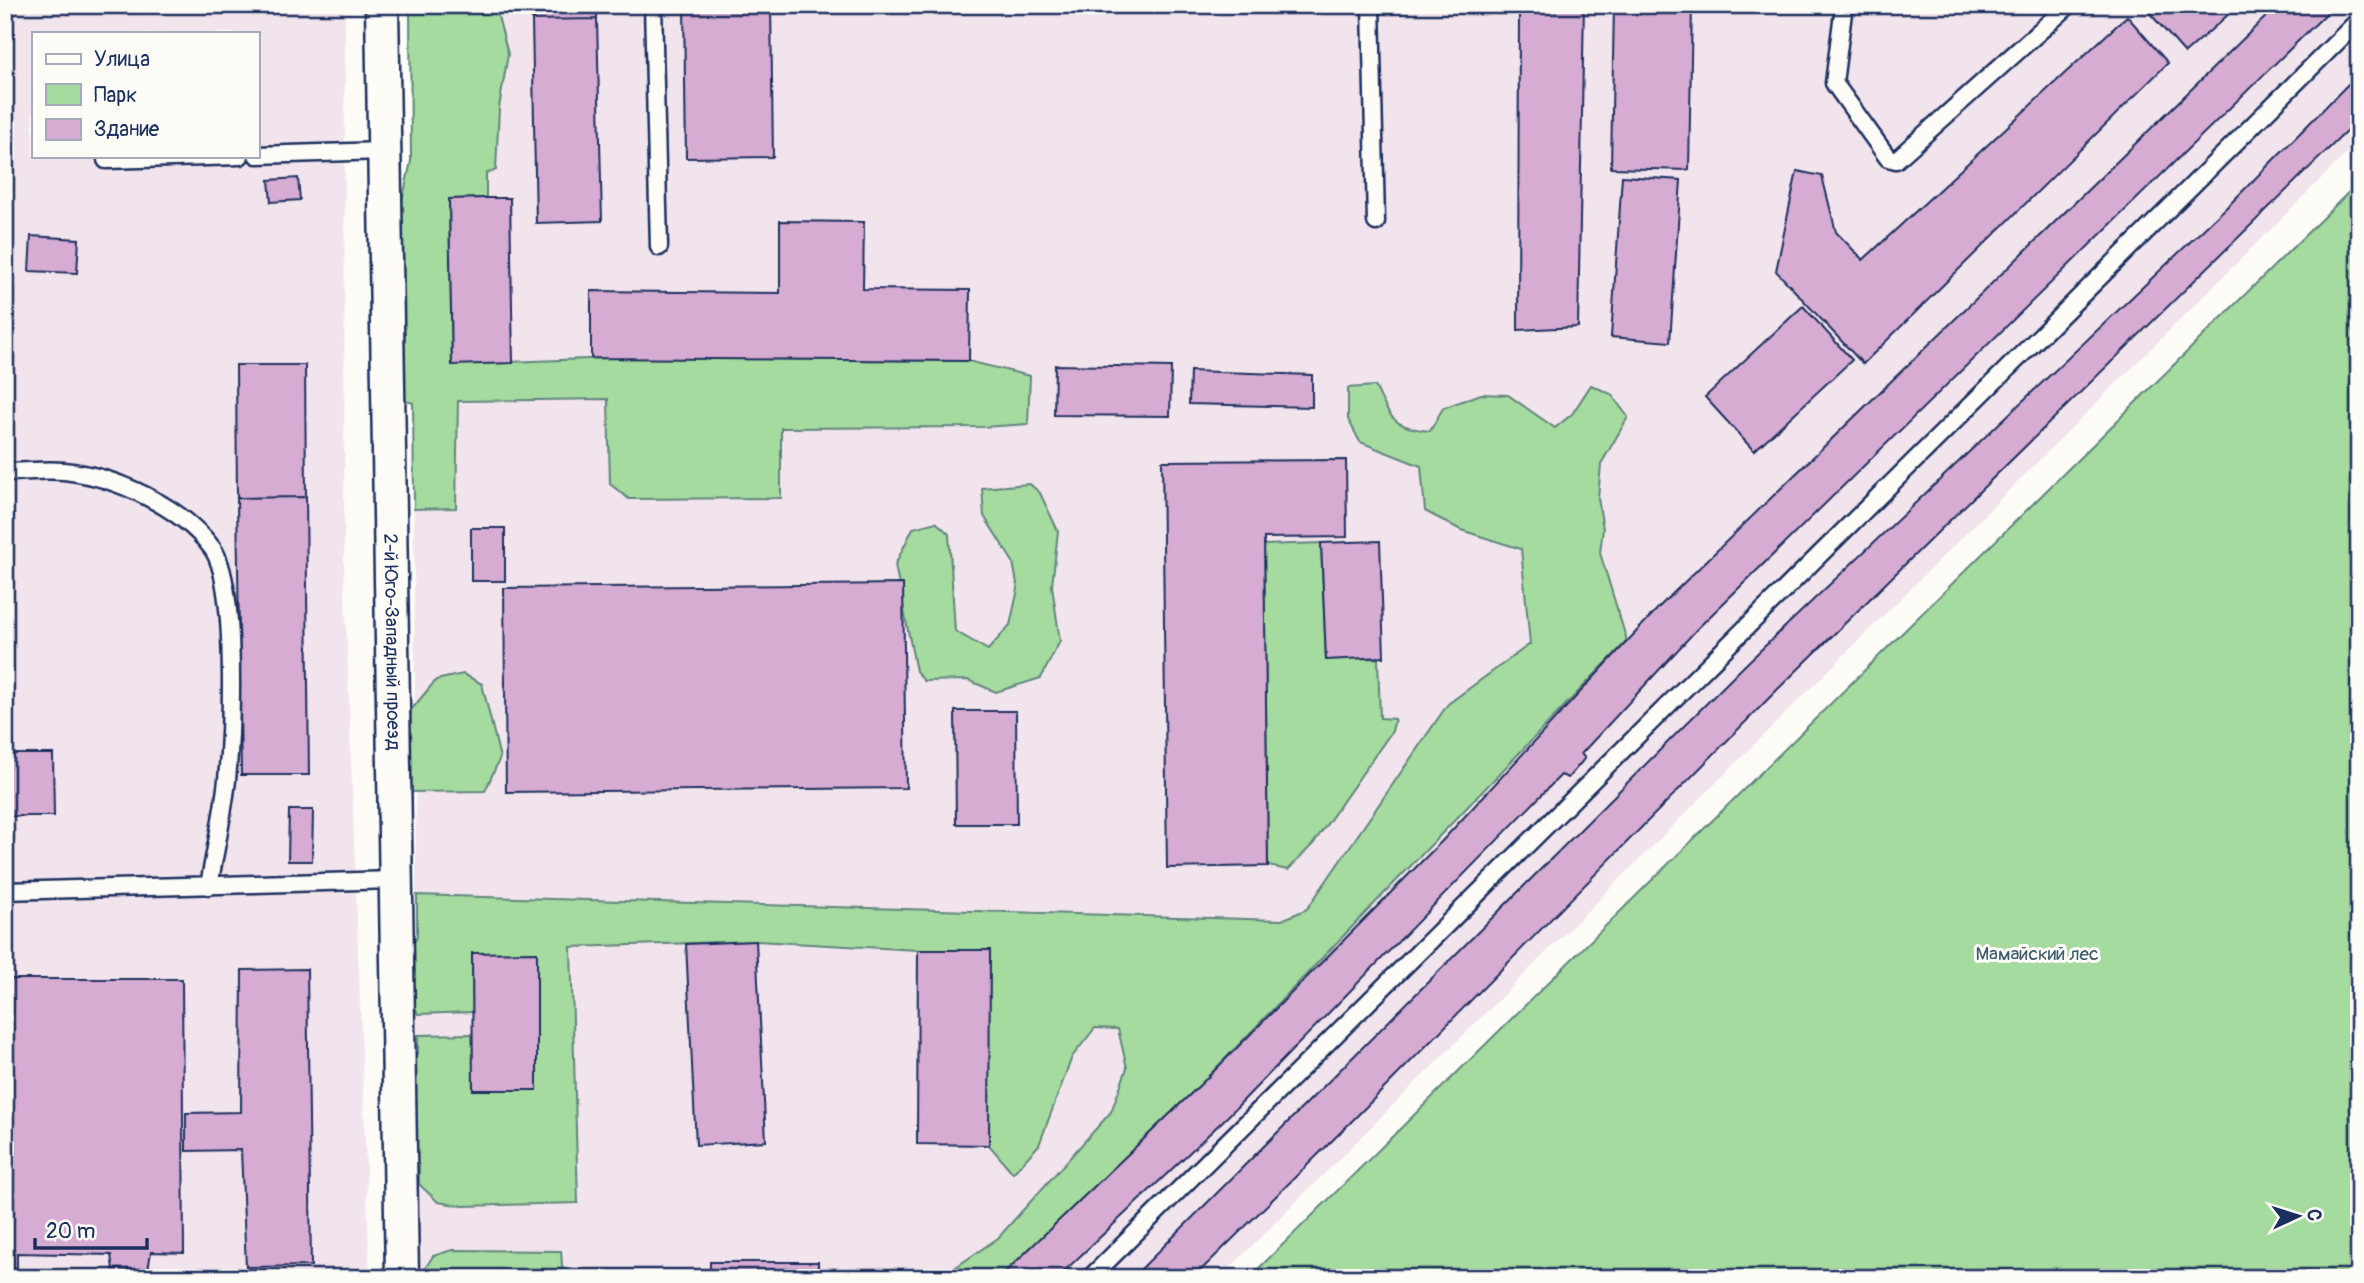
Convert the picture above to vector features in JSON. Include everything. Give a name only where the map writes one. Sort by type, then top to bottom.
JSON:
[{"type":"street","name":"2-й Юго-Западный проезд","points":[[382,5],[402,1278]]},
{"type":"lane","points":[[653,5],[659,247]]},
{"type":"lane","points":[[1371,5],[1376,222]]},
{"type":"lane","points":[[1844,5],[1834,83],[1888,158],[1896,160],[2069,5]]},
{"type":"lane","points":[[1090,1278],[2359,20]]},
{"type":"lane","points":[[259,155],[383,151]]},
{"type":"lane","points":[[106,160],[173,158]]},
{"type":"lane","points":[[5,472],[64,471],[118,483],[175,512],[214,549],[227,589],[231,663],[227,781],[209,886]]},
{"type":"lane","points":[[5,891],[394,880]]},
{"type":"shaded area","points":[[5,5],[345,5],[344,564],[370,1278],[5,1278]]},
{"type":"shaded area","points":[[410,5],[2359,5],[2359,141],[1220,1278],[419,1278]]},
{"type":"green space","points":[[410,5],[495,5],[508,54],[499,108],[496,170],[486,174],[486,198],[452,199],[449,206],[452,364],[614,358],[733,345],[743,359],[968,361],[1030,376],[1028,424],[982,427],[781,428],[781,498],[629,499],[610,484],[608,399],[458,401],[456,508],[414,509],[413,403],[403,400],[399,215],[411,161]]},
{"type":"green space","name":"Мамайский лес","points":[[2359,182],[2359,1278],[1249,1278]]},
{"type":"green space","points":[[1591,385],[1611,394],[1628,417],[1601,464],[1598,498],[1603,529],[1600,553],[1627,641],[1200,1085],[999,1278],[940,1278],[998,1238],[1111,1112],[1127,1068],[1118,1029],[1095,1028],[1072,1057],[1039,1145],[1013,1173],[989,1145],[989,950],[918,950],[756,941],[571,947],[578,1203],[463,1206],[438,1202],[419,1184],[419,1165],[415,1162],[410,1063],[418,1053],[418,1035],[473,1034],[537,1090],[536,953],[472,953],[473,1012],[418,1014],[411,999],[410,949],[417,937],[417,895],[1282,920],[1307,909],[1448,704],[1530,644],[1521,549],[1461,530],[1425,511],[1421,466],[1360,442],[1348,419],[1348,388],[1375,386],[1394,419],[1407,427],[1430,431],[1443,408],[1481,394],[1508,395],[1555,428],[1572,414]]},
{"type":"green space","points":[[1030,484],[1040,493],[1058,531],[1052,586],[1060,641],[1041,678],[996,692],[968,680],[924,681],[916,671],[895,565],[913,528],[936,522],[949,534],[955,631],[988,650],[1010,625],[1018,589],[1013,562],[984,516],[982,488]]},
{"type":"green space","points":[[1321,543],[1326,659],[1378,658],[1380,718],[1395,719],[1392,731],[1313,844],[1288,870],[1268,866],[1264,545]]},
{"type":"green space","points":[[463,674],[482,684],[500,758],[485,791],[410,792],[400,754],[411,710],[436,680]]},
{"type":"green space","points":[[452,1250],[561,1251],[563,1278],[419,1278],[433,1256]]},
{"type":"building","points":[[531,5],[597,5],[597,19],[532,20]]},
{"type":"building","points":[[684,5],[771,5],[773,157],[686,158]]},
{"type":"building","points":[[1519,5],[1584,5],[1578,327],[1518,330]]},
{"type":"building","points":[[1614,5],[1692,5],[1689,170],[1611,168]]},
{"type":"building","points":[[2152,5],[2239,5],[2185,53],[2147,10]]},
{"type":"building","points":[[2278,5],[2335,5],[1698,628],[1581,754],[1585,758],[1568,778],[1561,775],[1228,1116],[1057,1278],[999,1278],[1200,1085],[1442,841],[1661,605]]},
{"type":"building","points":[[2127,16],[2168,63],[1863,364],[1776,271],[1797,171],[1822,176],[1836,232],[1863,260]]},
{"type":"building","points":[[597,19],[602,221],[536,223],[532,20]]},
{"type":"building","points":[[2359,73],[2359,119],[1777,690],[1351,1122],[1193,1278],[1132,1278],[1745,665],[2231,203]]},
{"type":"building","points":[[1622,176],[1681,180],[1670,342],[1611,337]]},
{"type":"building","points":[[298,178],[300,200],[271,202],[269,180]]},
{"type":"building","points":[[510,198],[513,363],[452,365],[449,199]]},
{"type":"building","points":[[780,221],[864,222],[863,289],[970,290],[969,361],[591,358],[591,291],[780,293]]},
{"type":"building","points":[[31,236],[79,239],[77,273],[29,271]]},
{"type":"building","points":[[1803,306],[1852,360],[1754,451],[1705,397]]},
{"type":"building","points":[[236,365],[305,365],[306,497],[237,498]]},
{"type":"building","points":[[1055,365],[1171,367],[1170,416],[1054,415]]},
{"type":"building","points":[[1190,371],[1312,375],[1312,407],[1189,404]]},
{"type":"building","points":[[1346,460],[1347,537],[1264,538],[1268,866],[1167,868],[1162,461]]},
{"type":"building","points":[[306,497],[309,775],[241,775],[237,498]]},
{"type":"building","points":[[471,528],[505,528],[505,581],[471,581]]},
{"type":"building","points":[[1380,541],[1384,657],[1326,660],[1321,543]]},
{"type":"building","points":[[903,584],[906,788],[506,792],[504,588]]},
{"type":"building","points":[[955,711],[1016,711],[1017,824],[956,824]]},
{"type":"building","points":[[5,754],[53,754],[54,816],[5,816]]},
{"type":"building","points":[[289,810],[313,810],[312,861],[288,861]]},
{"type":"building","points":[[756,941],[766,1141],[696,1145],[686,944]]},
{"type":"building","points":[[918,950],[990,950],[989,1145],[917,1144]]},
{"type":"building","points":[[537,952],[537,1090],[473,1090],[472,953]]},
{"type":"building","points":[[307,969],[311,1266],[246,1267],[241,1150],[186,1151],[186,1113],[241,1112],[242,970]]},
{"type":"building","points":[[5,979],[182,979],[184,1253],[151,1252],[148,1270],[113,1269],[111,1255],[17,1253],[17,1268],[5,1268]]},
{"type":"building","points":[[710,1262],[818,1262],[818,1278],[710,1278]]}]
